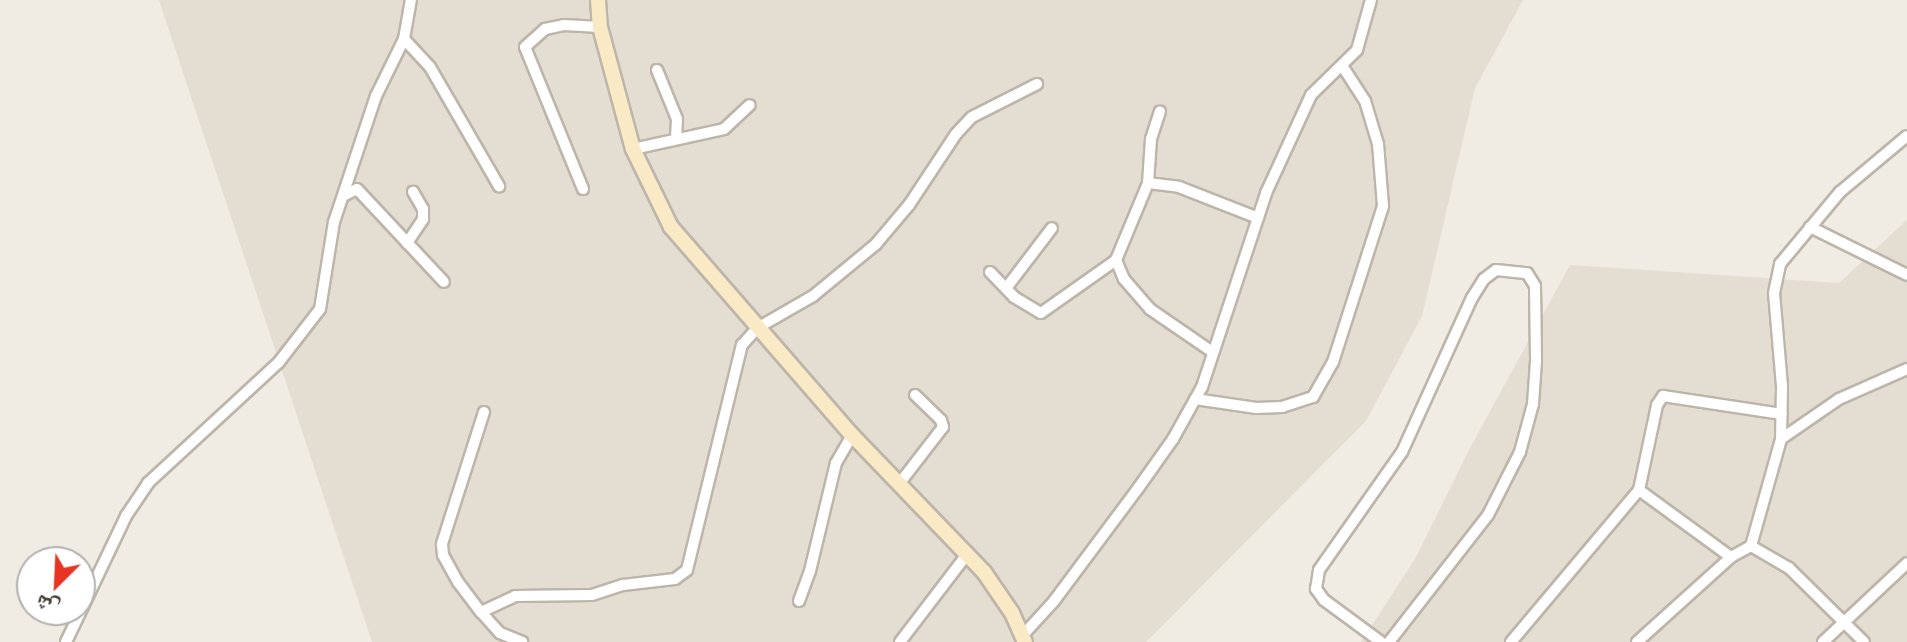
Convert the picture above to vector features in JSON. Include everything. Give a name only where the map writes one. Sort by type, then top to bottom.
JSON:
[{"type":"street","points":[[66,642],[126,516],[148,483],[279,362],[320,309],[334,222],[376,96],[404,39],[411,0]]},
{"type":"street","points":[[598,0],[600,27],[633,149],[671,227],[702,268],[759,326],[852,435],[968,553],[1001,594],[1024,638],[1139,487],[1173,439],[1195,399],[1258,218],[1311,95],[1357,50],[1371,0]]},
{"type":"street","points":[[583,189],[525,47],[545,29],[564,25],[600,27]]},
{"type":"street","points":[[404,39],[430,67],[499,186]]},
{"type":"street","points":[[1195,399],[1256,408],[1282,407],[1313,397],[1333,362],[1383,206],[1378,144],[1365,101],[1343,67]]},
{"type":"street","points":[[657,70],[677,119],[676,138]]},
{"type":"street","points":[[481,612],[515,596],[592,595],[623,585],[667,581],[685,574],[742,345],[759,326],[813,296],[876,244],[909,205],[956,134],[972,117],[1037,84]]},
{"type":"street","points":[[633,149],[724,129],[750,105]]},
{"type":"street","points":[[990,272],[1014,297],[1041,313],[1116,260],[1148,183],[1151,139],[1160,111]]},
{"type":"street","points":[[1637,642],[1731,557],[1751,546],[1781,439],[1775,278],[1790,250],[1840,192],[1907,136]]},
{"type":"street","points":[[1148,183],[1179,187],[1258,218]]},
{"type":"street","points":[[345,195],[357,189],[444,282]]},
{"type":"street","points":[[407,243],[423,219],[423,209],[413,192]]},
{"type":"street","points":[[1810,227],[1907,275]]},
{"type":"street","points":[[1007,287],[1052,228]]},
{"type":"street","points":[[1116,260],[1124,279],[1150,309],[1211,351]]},
{"type":"street","points":[[1381,642],[1324,600],[1316,589],[1319,570],[1402,452],[1472,298],[1484,279],[1496,270],[1527,273],[1535,286],[1536,361],[1533,404],[1520,452],[1488,515],[1389,642]]},
{"type":"street","points":[[1781,439],[1839,399],[1907,369]]},
{"type":"street","points":[[899,484],[943,427],[941,420],[915,395]]},
{"type":"street","points":[[1511,642],[1639,490],[1657,405],[1663,396],[1782,414]]},
{"type":"street","points":[[484,412],[442,544],[443,555],[481,612],[500,633],[522,642]]},
{"type":"street","points":[[799,601],[810,571],[836,463],[852,435]]},
{"type":"street","points":[[1639,490],[1731,557]]},
{"type":"street","points":[[1751,546],[1789,568],[1864,642]]},
{"type":"street","points":[[900,642],[968,553]]},
{"type":"street","points":[[1823,642],[1907,563]]},
{"type":"shaded area","points":[[159,0],[1523,0],[1475,88],[1422,316],[1366,421],[1146,642],[372,642]]},
{"type":"shaded area","points":[[1907,220],[1907,642],[1361,642],[1415,559],[1470,448],[1570,265],[1839,283]]}]
